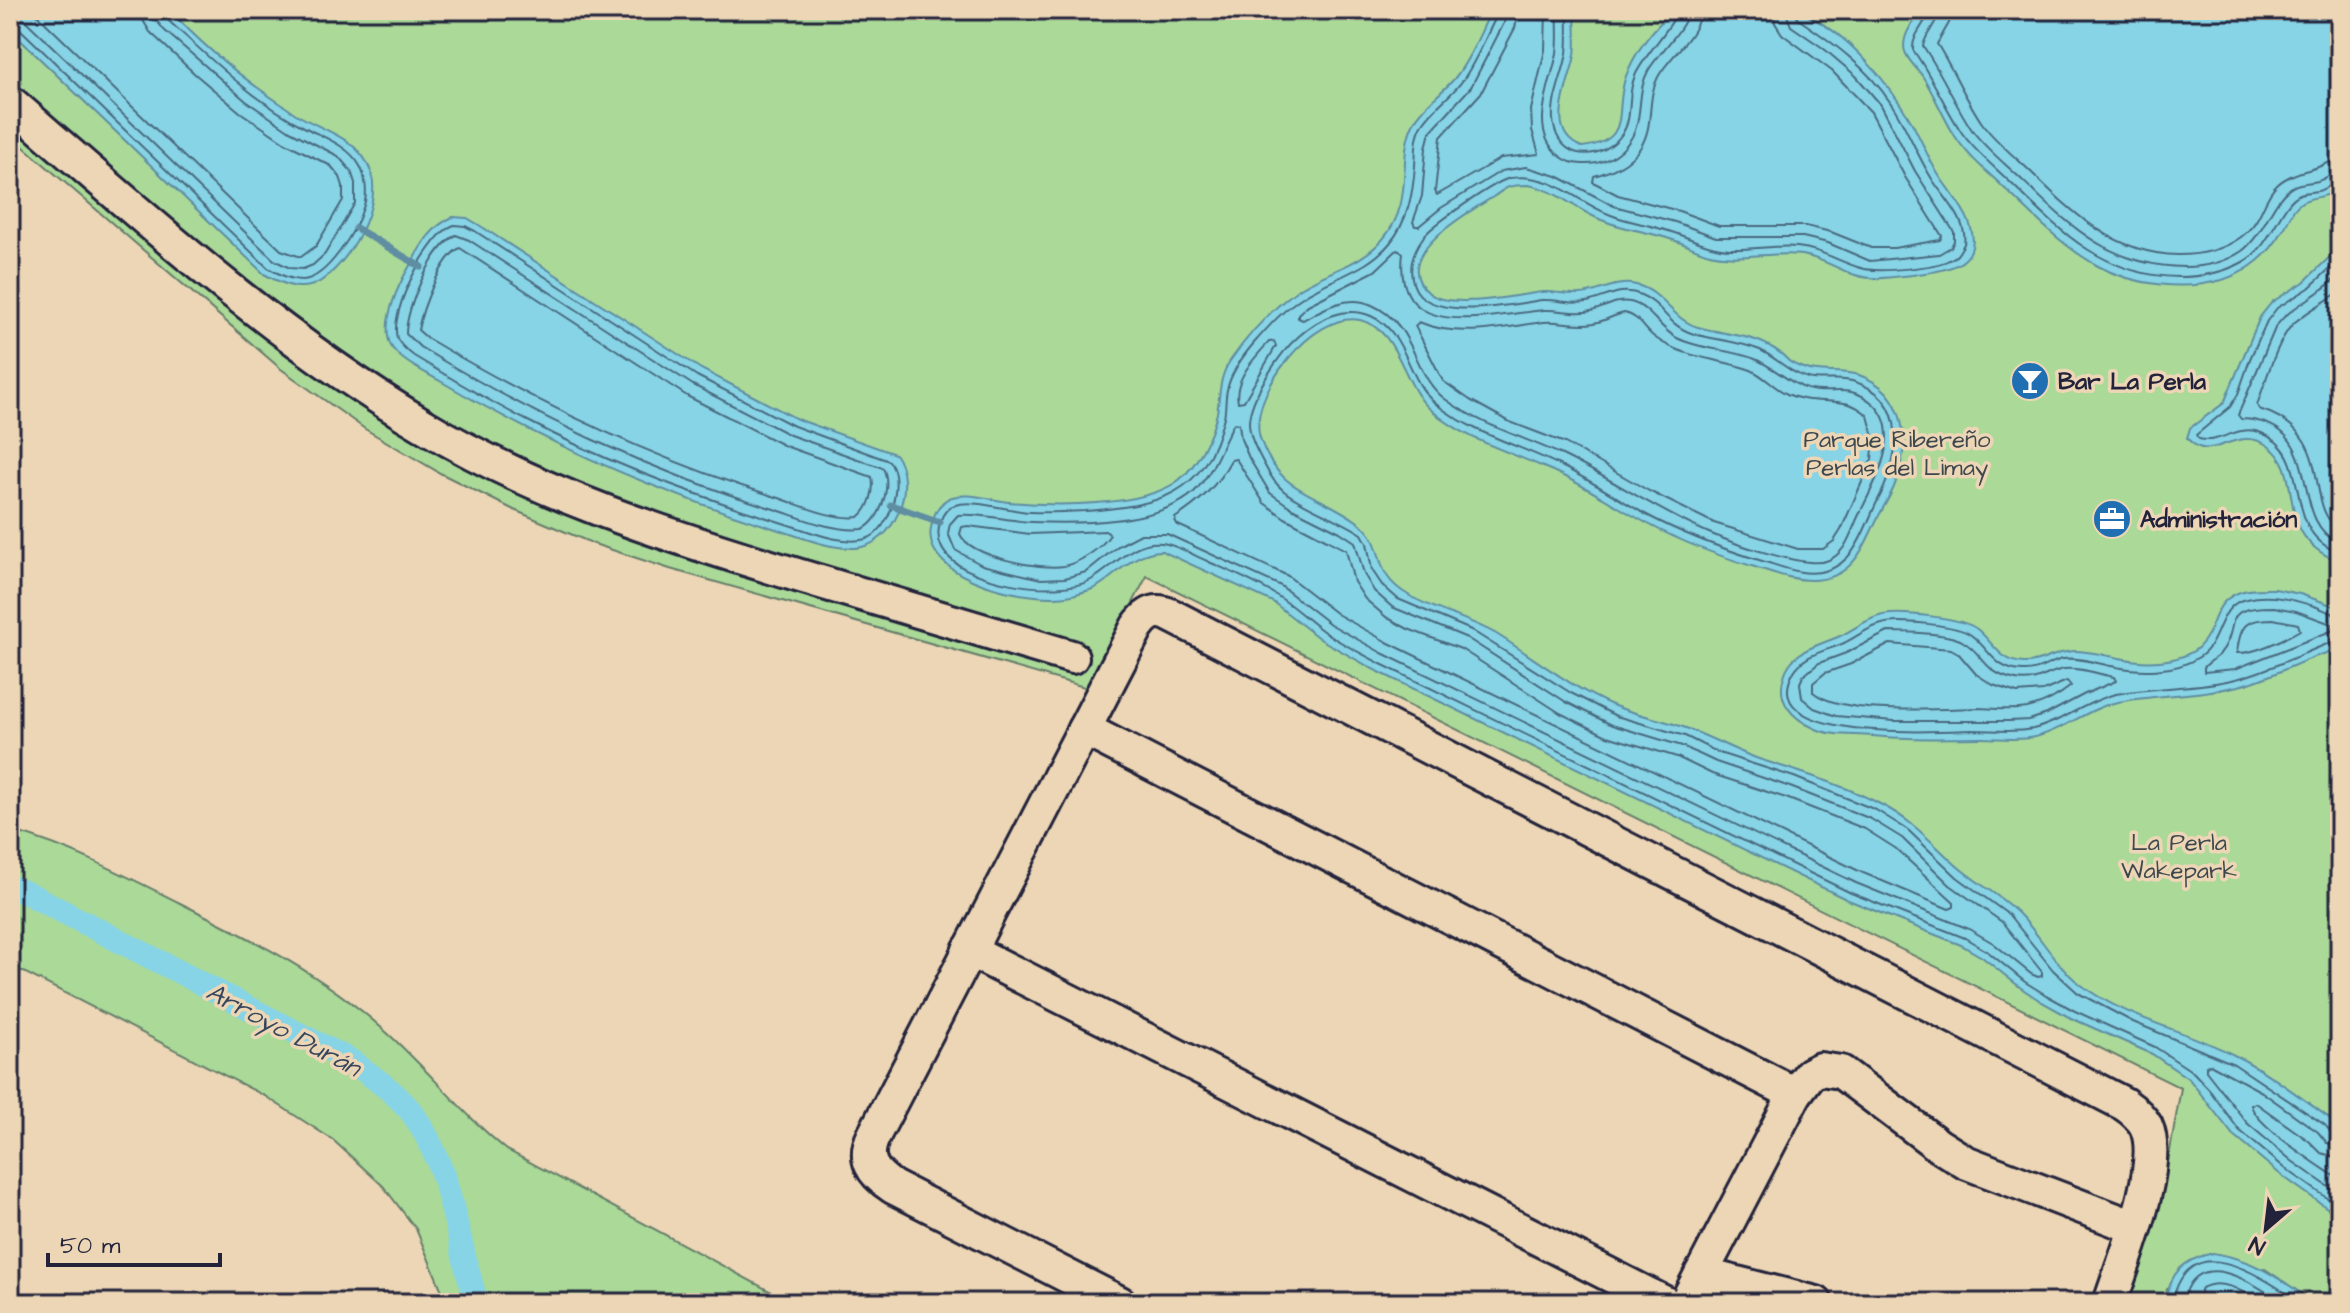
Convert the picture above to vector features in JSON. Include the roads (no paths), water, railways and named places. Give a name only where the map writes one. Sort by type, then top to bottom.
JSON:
[{"type":"street","points":[[10,102],[171,242],[290,337],[425,426],[499,466],[660,532],[1072,657]]},
{"type":"street","points":[[1120,1303],[893,1187],[869,1163],[870,1143],[1137,627],[1149,614],[1163,612],[2137,1113],[2146,1126],[2150,1141],[2149,1175],[2110,1303]]},
{"type":"street","points":[[1084,729],[1795,1094]]},
{"type":"street","points":[[969,950],[1665,1303]]},
{"type":"street","points":[[1686,1303],[1795,1094],[1810,1074],[1820,1069],[1841,1072],[1965,1162],[2134,1227]]},
{"type":"street","points":[[1701,1274],[1816,1303]]},
{"type":"water","points":[[1761,9],[1806,15],[1837,34],[1880,76],[1903,108],[1934,168],[1969,222],[1972,249],[1967,258],[1958,264],[1912,275],[1869,278],[1802,255],[1718,256],[1661,236],[1606,222],[1546,190],[1516,185],[1451,224],[1424,251],[1417,265],[1418,279],[1429,293],[1452,300],[1484,300],[1542,292],[1580,294],[1614,285],[1636,285],[1653,293],[1681,318],[1698,327],[1763,343],[1792,363],[1810,370],[1859,375],[1888,394],[1901,422],[1903,454],[1894,487],[1860,553],[1845,570],[1824,579],[1811,580],[1776,574],[1677,538],[1569,479],[1456,428],[1420,398],[1383,334],[1373,325],[1360,320],[1342,320],[1323,328],[1304,342],[1274,380],[1259,420],[1260,438],[1277,471],[1301,490],[1343,512],[1368,531],[1388,578],[1410,596],[1498,635],[1568,681],[1612,705],[1686,728],[1756,758],[1836,785],[1893,811],[2017,912],[2080,984],[2116,1006],[2236,1056],[2285,1086],[2332,1120],[2340,1133],[2340,1217],[2281,1175],[2233,1135],[2189,1079],[2152,1054],[2042,1002],[1961,945],[1848,900],[1373,669],[1320,639],[1273,602],[1162,551],[1142,555],[1095,588],[1055,597],[1008,592],[984,585],[961,575],[944,562],[933,546],[931,528],[937,511],[949,498],[963,495],[1009,502],[1097,503],[1144,496],[1163,489],[1186,474],[1212,431],[1224,373],[1244,342],[1296,291],[1364,256],[1383,239],[1393,224],[1403,195],[1406,152],[1413,124],[1421,111],[1459,72],[1491,10],[1575,10],[1575,55],[1561,119],[1570,140],[1582,147],[1598,144],[1615,131],[1626,76],[1634,58],[1673,10]]},
{"type":"water","points":[[10,10],[170,10],[246,79],[296,114],[344,139],[360,152],[372,175],[373,191],[365,224],[347,255],[325,278],[310,286],[287,285],[264,274],[10,30]]},
{"type":"water","points":[[1924,10],[2340,10],[2340,187],[2299,204],[2267,253],[2251,266],[2222,280],[2191,285],[2158,284],[2112,273],[2084,258],[2058,238],[1960,143],[1905,50],[1908,31]]},
{"type":"water","points":[[453,217],[467,218],[479,225],[701,369],[797,419],[895,454],[902,467],[904,481],[899,512],[891,526],[869,545],[845,548],[730,514],[644,482],[561,445],[407,362],[395,352],[388,338],[388,320],[393,301],[424,242],[437,227]]},
{"type":"water","points":[[2340,247],[2338,561],[2317,550],[2304,536],[2296,520],[2286,471],[2279,457],[2267,445],[2244,439],[2205,448],[2196,446],[2187,438],[2190,428],[2224,403],[2260,317],[2272,302],[2304,282]]},
{"type":"water","points":[[2275,589],[2340,608],[2340,649],[2238,686],[2107,705],[2035,737],[1914,738],[1828,733],[1793,714],[1782,693],[1788,667],[1799,655],[1883,615],[1932,616],[1970,625],[2003,655],[2016,662],[2031,663],[2076,651],[2138,661],[2159,661],[2181,657],[2196,650],[2227,599],[2244,591]]},
{"type":"water","points":[[2213,1253],[2255,1266],[2315,1303],[2164,1303],[2174,1275],[2193,1259]]},
{"type":"waterway","points":[[356,228],[421,267]]},
{"type":"waterway","points":[[891,505],[940,522]]},
{"type":"waterway","name":"Arroyo Durán","points":[[10,887],[29,894],[351,1061],[392,1092],[413,1114],[436,1158],[445,1181],[477,1303]]},
{"type":"place","name":"Bar La Perla","points":[[2030,381]]},
{"type":"place","name":"Administración","points":[[2112,519]]},
{"type":"park label","name":"Parque Ribereño Perlas del Limay","points":[[1897,453]]},
{"type":"park label","name":"La Perla Wakepark","points":[[2179,856]]}]
